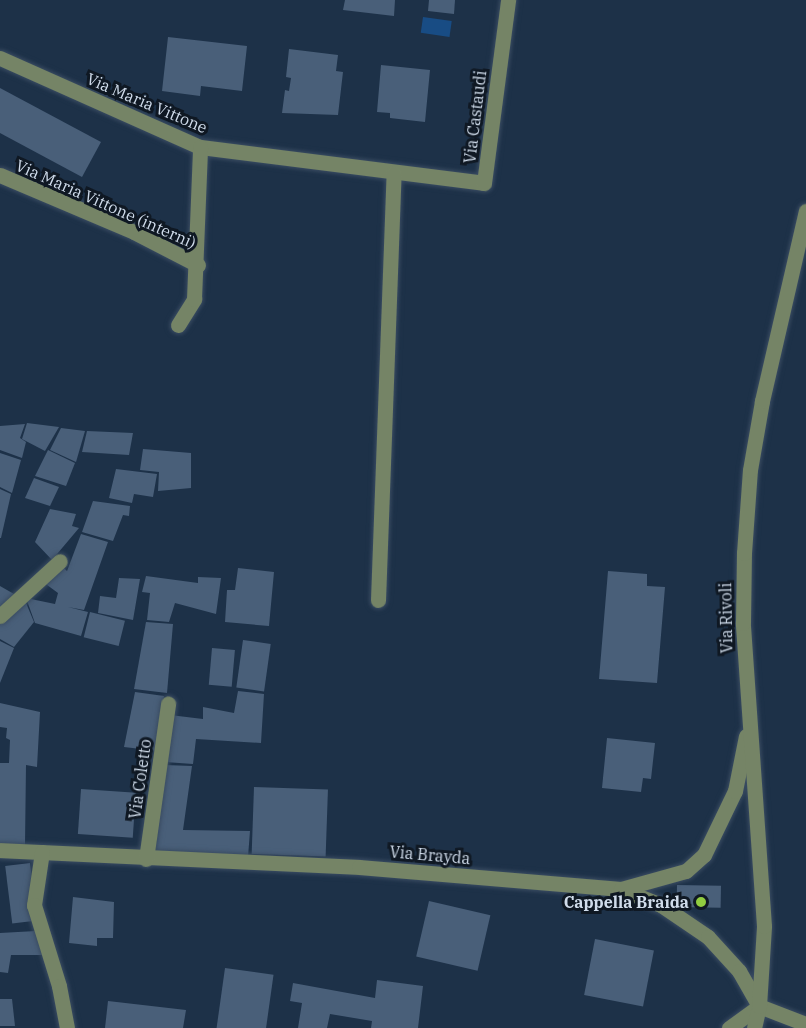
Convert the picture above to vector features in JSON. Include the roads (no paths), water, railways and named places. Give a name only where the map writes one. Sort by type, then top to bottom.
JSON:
[{"type":"street","name":"Via Castaudi","points":[[394,173],[484,183],[508,0]]},
{"type":"street","name":"Via Maria Vittone","points":[[0,58],[200,147],[394,173]]},
{"type":"street","name":"Via Maria Vittone (interni)","points":[[178,325],[194,299],[198,265],[200,147]]},
{"type":"street","points":[[378,600],[394,173]]},
{"type":"street","name":"Via Maria Vittone (interni)","points":[[0,175],[134,232],[198,265]]},
{"type":"street","name":"Via Rivoli","points":[[754,1028],[759,1006],[762,874],[743,623],[745,542],[750,470],[780,318],[806,211]]},
{"type":"street","points":[[0,616],[60,561]]},
{"type":"street","name":"Via Coletto","points":[[146,859],[168,704]]},
{"type":"street","points":[[621,889],[686,871],[704,855],[735,791],[749,721]]},
{"type":"street","name":"Via Brayda","points":[[0,850],[146,859],[359,867],[621,889],[661,905],[708,937],[739,971],[759,1006]]},
{"type":"street","points":[[42,852],[34,905],[59,986],[67,1028]]},
{"type":"street","points":[[729,1028],[759,1006],[806,1024]]},
{"type":"water","points":[[423,17],[452,21],[449,37],[421,33]]},
{"type":"place","name":"Cappella Braida","points":[[701,902]]}]
